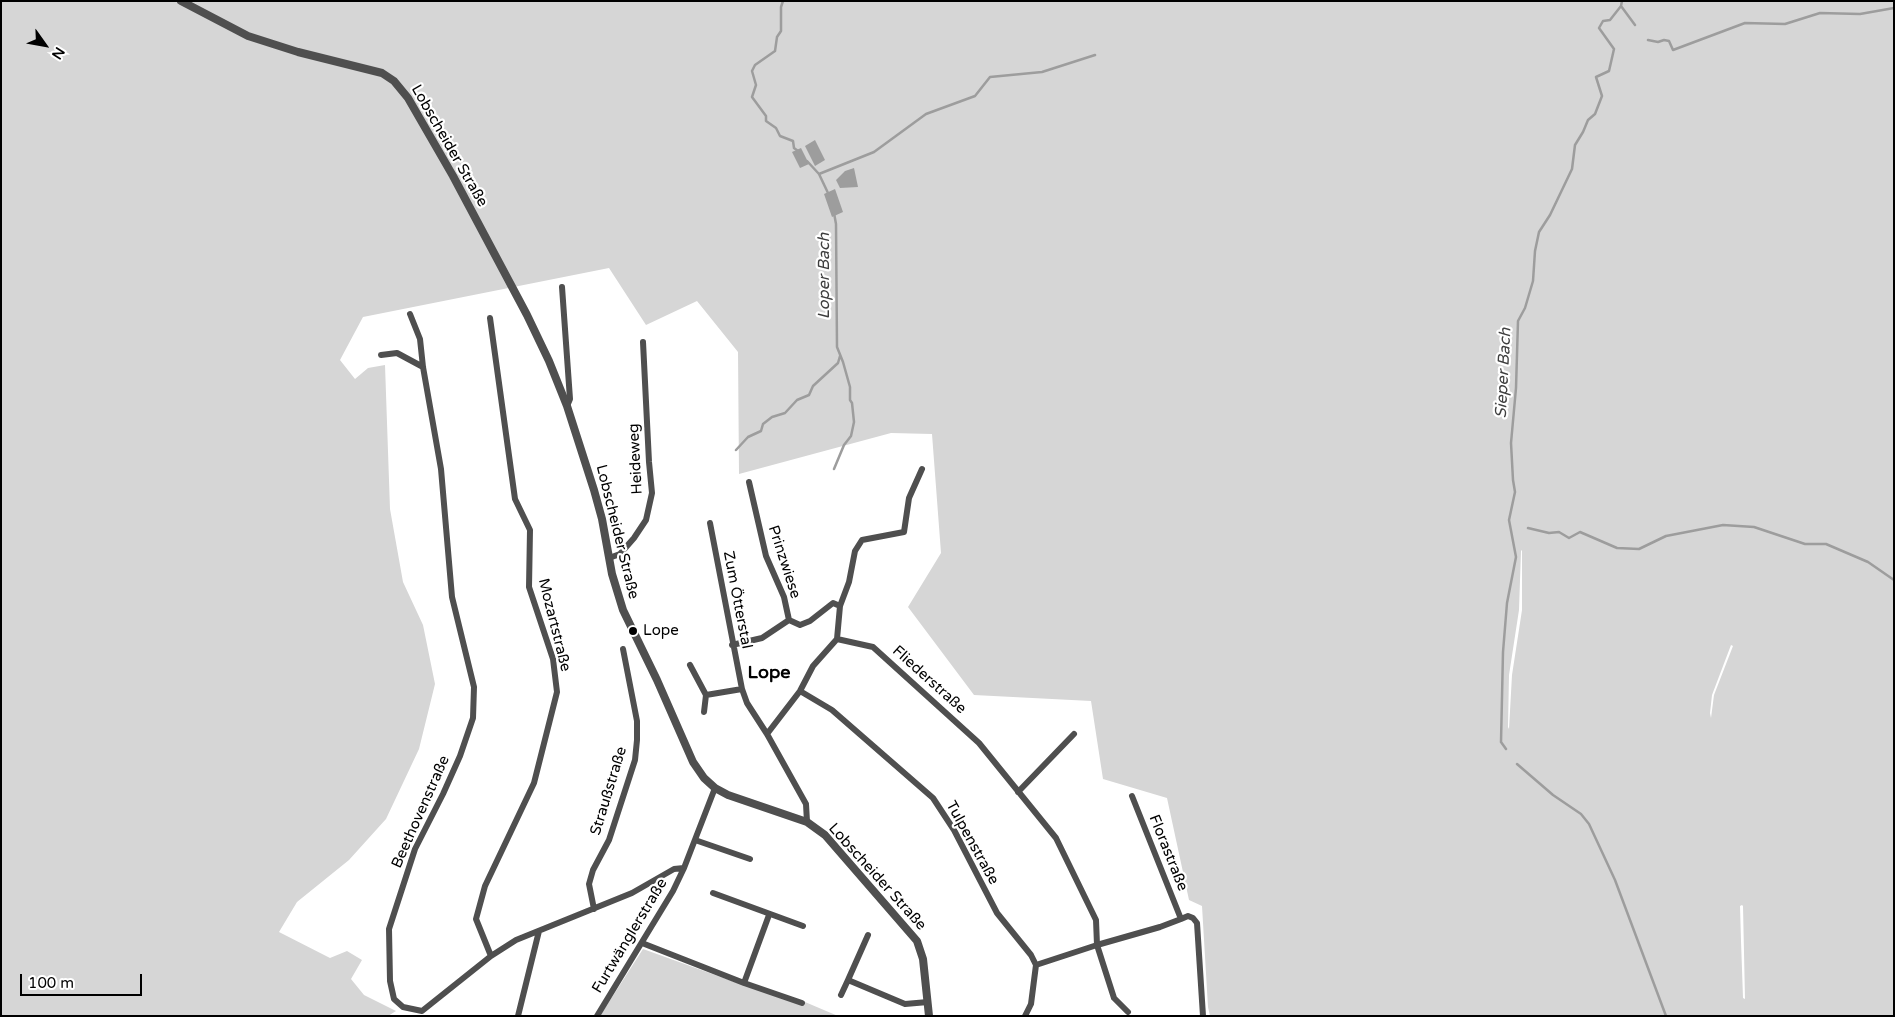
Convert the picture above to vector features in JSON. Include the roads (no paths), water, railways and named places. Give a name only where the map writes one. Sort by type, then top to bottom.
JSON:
[{"type":"street","name":"Lobscheider Straße","points":[[180,1],[248,36],[298,52],[382,73],[394,81],[408,98],[453,176],[527,315],[566,406],[594,490],[623,610],[694,762],[704,778],[715,788],[728,795],[807,822],[825,835],[917,941],[923,959],[929,1016]]},
{"type":"street","name":"Lobscheider Straße","points":[[562,286],[570,399],[566,406]]},
{"type":"street","name":"Beethovenstraße","points":[[410,314],[420,339],[441,469],[452,597],[474,687],[473,718],[460,756],[415,849],[389,928],[390,981],[394,999],[403,1007],[422,1011],[491,956],[516,940],[632,892],[674,869],[684,868]]},
{"type":"street","name":"Mozartstraße","points":[[490,318],[515,499],[530,530],[528,587],[553,659],[557,692],[534,783],[484,886],[476,919],[491,956]]},
{"type":"street","name":"Heideweg","points":[[609,558],[620,554],[646,520],[652,493],[643,342]]},
{"type":"street","points":[[381,355],[397,353],[423,366]]},
{"type":"street","points":[[807,822],[806,804],[767,734],[800,691],[813,666],[838,639],[840,606],[849,582],[855,551],[862,540],[904,532],[909,498],[922,469]]},
{"type":"street","name":"Prinzwiese","points":[[749,482],[766,556],[784,597],[789,620]]},
{"type":"street","name":"Zum Ötterstal","points":[[710,524],[742,689],[747,703],[767,734]]},
{"type":"street","points":[[732,645],[762,638],[789,620],[800,625],[810,621],[833,603],[840,606]]},
{"type":"street","name":"Fliederstraße","points":[[838,639],[873,647],[979,743],[1056,838],[1096,920],[1097,945]]},
{"type":"street","name":"Straußstraße","points":[[594,909],[589,884],[593,870],[609,840],[635,760],[637,721],[623,649]]},
{"type":"street","points":[[690,665],[706,695],[704,712]]},
{"type":"street","points":[[706,695],[742,689]]},
{"type":"street","name":"Tulpenstraße","points":[[800,691],[832,710],[933,798],[954,830],[996,913],[1031,955],[1036,965]]},
{"type":"street","points":[[1018,792],[1074,734]]},
{"type":"street","points":[[684,868],[715,788]]},
{"type":"street","name":"Florastraße","points":[[1132,796],[1181,919]]},
{"type":"street","points":[[695,840],[750,859]]},
{"type":"street","name":"Furtwänglerstraße","points":[[597,1016],[642,943],[684,868]]},
{"type":"street","points":[[713,893],[803,926]]},
{"type":"street","points":[[744,983],[769,915]]},
{"type":"street","points":[[1025,1016],[1031,1004],[1036,965],[1097,945],[1160,928],[1188,916],[1197,923],[1203,1016]]},
{"type":"street","points":[[518,1016],[540,931]]},
{"type":"street","points":[[841,995],[868,935]]},
{"type":"street","points":[[642,943],[744,983],[802,1003]]},
{"type":"street","points":[[1097,945],[1114,998],[1128,1012]]},
{"type":"street","points":[[848,980],[905,1004],[928,1002]]},
{"type":"waterway","name":"Loper Bach","points":[[783,1],[781,7],[781,31],[777,37],[775,51],[755,65],[752,71],[756,85],[752,97],[766,116],[766,121],[776,128],[780,136],[793,141],[794,148],[798,151]]},
{"type":"waterway","points":[[1622,1],[1621,6],[1635,25]]},
{"type":"waterway","name":"Sieper Bach","points":[[1506,749],[1501,742],[1503,652],[1507,603],[1516,557],[1509,520],[1515,492],[1511,443],[1516,388],[1518,321],[1525,308],[1533,281],[1535,251],[1539,232],[1550,215],[1572,169],[1575,145],[1588,120],[1595,114],[1602,96],[1596,77],[1609,71],[1614,49],[1599,28],[1603,21],[1610,20],[1621,6]]},
{"type":"waterway","points":[[1648,40],[1658,42],[1669,41],[1673,50],[1745,23],[1785,24],[1820,13],[1860,14],[1894,8]]},
{"type":"waterway","points":[[819,174],[874,152],[926,114],[975,96],[990,77],[1042,72],[1095,55]]},
{"type":"waterway","name":"Loper Bach","points":[[807,161],[819,174],[828,193]]},
{"type":"waterway","name":"Loper Bach","points":[[834,213],[836,224],[837,347],[850,387],[854,422],[851,436],[844,445],[834,469]]},
{"type":"waterway","points":[[736,450],[748,437],[761,431],[763,424],[772,417],[785,413],[797,400],[809,395],[813,386],[838,363],[840,356]]},
{"type":"waterway","points":[[1528,528],[1549,533],[1559,532],[1569,538],[1580,532],[1617,548],[1639,549],[1666,536],[1723,525],[1754,527],[1805,544],[1826,544],[1868,562],[1894,580]]},
{"type":"waterway","points":[[1517,764],[1553,795],[1581,814],[1589,824],[1615,880],[1666,1016]]},
{"type":"place","name":"Lope","points":[[633,631]]},
{"type":"district","name":"Lope","points":[[769,673]]}]
